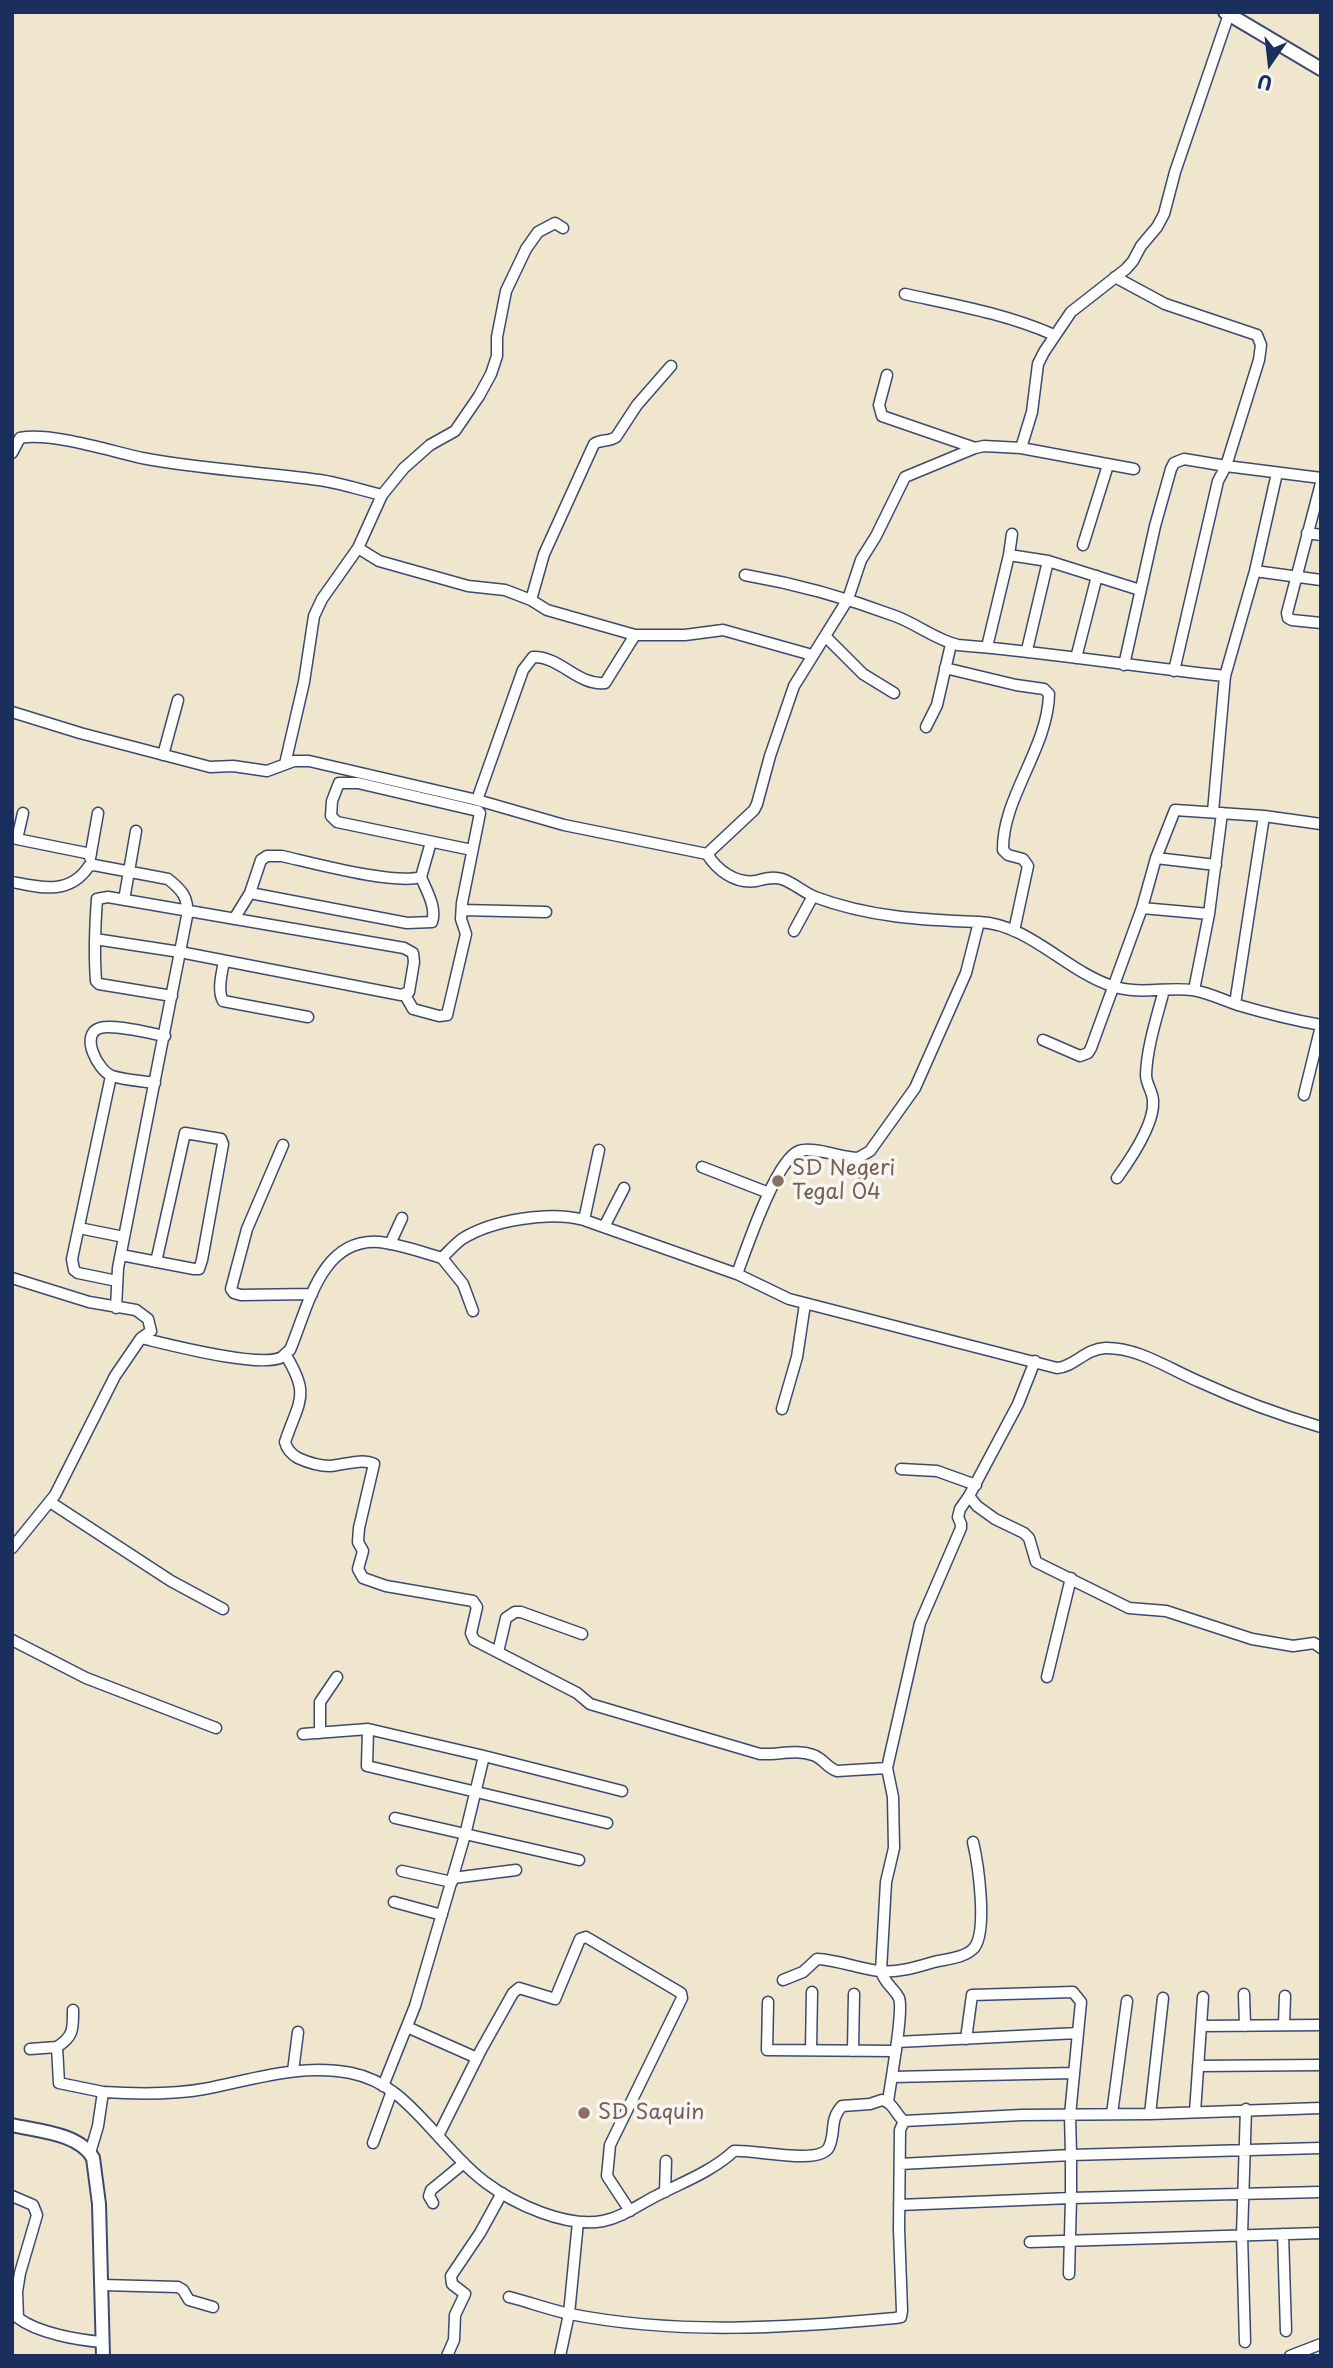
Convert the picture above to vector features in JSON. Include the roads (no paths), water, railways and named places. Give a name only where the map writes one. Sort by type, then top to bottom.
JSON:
[{"type":"street","points":[[1021,448],[1032,412],[1038,364],[1054,335],[1071,312],[1133,261],[1164,214],[1227,13],[1321,69]]},
{"type":"street","points":[[285,764],[304,682],[314,616],[322,599],[359,548],[382,495],[413,460],[430,445],[455,431],[463,420],[491,374],[497,356],[503,298],[526,249],[538,232],[549,225],[555,223],[563,228]]},
{"type":"street","points":[[1115,277],[1165,304],[1251,332],[1260,339],[1259,360],[1219,481],[1174,671]]},
{"type":"street","points":[[905,295],[981,311],[1054,335]]},
{"type":"street","points":[[531,600],[544,554],[594,444],[616,437],[637,405],[671,366]]},
{"type":"street","points":[[887,375],[879,405],[882,416],[975,449]]},
{"type":"street","points":[[12,453],[20,438],[50,439],[185,465],[322,481],[382,495]]},
{"type":"street","points":[[707,854],[754,810],[794,686],[848,600],[861,560],[905,477],[984,446],[1021,448],[1133,469]]},
{"type":"street","points":[[1124,665],[1155,526],[1171,469],[1174,463],[1184,459],[1277,473],[1320,486],[1287,618],[1321,623]]},
{"type":"street","points":[[1083,545],[1108,465]]},
{"type":"street","points":[[1194,990],[1216,865],[1225,676],[1255,571],[1277,473]]},
{"type":"street","points":[[1307,533],[1321,535]]},
{"type":"street","points":[[987,648],[1012,534]]},
{"type":"street","points":[[359,548],[379,561],[468,586],[505,590],[531,600],[547,610],[635,635],[685,635],[723,630],[812,655]]},
{"type":"street","points":[[1009,555],[1048,561],[1140,590]]},
{"type":"street","points":[[1027,650],[1048,561]]},
{"type":"street","points":[[1255,571],[1321,580]]},
{"type":"street","points":[[745,575],[785,582],[848,600],[907,621],[951,643],[1027,650],[1124,665],[1225,676]]},
{"type":"street","points":[[1076,658],[1097,576]]},
{"type":"street","points":[[477,800],[523,670],[533,657],[550,660],[591,683],[605,684],[635,635]]},
{"type":"street","points":[[826,637],[863,674],[894,693]]},
{"type":"street","points":[[926,727],[937,705],[951,643]]},
{"type":"street","points":[[944,668],[1044,689],[1049,694],[1041,729],[1013,803],[1003,843],[1003,850],[1008,855],[1023,859],[1028,866],[1014,931]]},
{"type":"street","points":[[163,755],[178,700]]},
{"type":"street","points":[[12,712],[210,767],[233,766],[267,771],[294,761],[309,761],[477,800],[564,825],[707,854],[721,871],[738,879],[751,881],[778,878],[813,896],[885,916],[995,924],[1014,931],[1058,958],[1114,986],[1143,992],[1194,990],[1235,1004],[1321,1026],[1304,1095]]},
{"type":"street","points":[[95,939],[180,952],[405,995],[413,1009],[439,1016],[447,1015],[466,934],[461,919],[462,910],[480,813],[358,783],[339,783],[332,801],[331,816],[337,822],[472,850]]},
{"type":"street","points":[[1043,1040],[1080,1056],[1088,1053],[1175,810],[1264,816],[1321,824]]},
{"type":"street","points":[[23,813],[15,838],[91,854]]},
{"type":"street","points":[[12,882],[45,888],[60,886],[82,877],[89,866],[99,813]]},
{"type":"street","points":[[1235,1004],[1264,816]]},
{"type":"street","points":[[124,900],[136,831]]},
{"type":"street","points":[[250,893],[407,923],[432,922],[432,905],[421,877],[431,842]]},
{"type":"street","points":[[234,919],[250,893],[261,860],[267,856],[282,856],[386,877],[411,880],[421,877]]},
{"type":"street","points":[[1156,858],[1216,865]]},
{"type":"street","points":[[89,866],[168,879],[186,897],[188,911],[124,1237],[116,1308]]},
{"type":"street","points":[[794,931],[813,896]]},
{"type":"street","points":[[172,996],[99,984],[96,981],[97,899],[108,897],[404,948],[413,953],[414,962],[409,992],[405,995]]},
{"type":"street","points":[[1142,908],[1209,914]]},
{"type":"street","points":[[462,910],[546,912]]},
{"type":"street","points":[[737,1274],[769,1193],[786,1164],[800,1150],[858,1158],[864,1156],[900,1112],[922,1074],[966,973],[979,922]]},
{"type":"street","points":[[224,961],[220,990],[223,1001],[308,1017]]},
{"type":"street","points":[[1117,1178],[1135,1156],[1152,1114],[1154,1098],[1146,1078],[1150,1042],[1164,990]]},
{"type":"street","points":[[155,1083],[111,1076],[99,1063],[90,1041],[97,1028],[107,1027],[164,1036]]},
{"type":"street","points":[[111,1076],[72,1259],[74,1270],[78,1273],[117,1281]]},
{"type":"street","points":[[121,1255],[156,1262],[199,1269],[223,1144],[221,1139],[185,1133],[156,1262]]},
{"type":"street","points":[[283,1145],[247,1229],[231,1289],[242,1295],[312,1294]]},
{"type":"street","points":[[584,1220],[599,1150]]},
{"type":"street","points":[[702,1167],[769,1193]]},
{"type":"street","points":[[604,1227],[624,1188]]},
{"type":"street","points":[[442,1258],[460,1240],[501,1225],[539,1217],[584,1220],[737,1274],[771,1292],[805,1304],[1057,1368],[1063,1368],[1091,1350],[1125,1350],[1224,1393],[1321,1427]]},
{"type":"street","points":[[390,1244],[402,1218]]},
{"type":"street","points":[[79,1228],[124,1237]]},
{"type":"street","points":[[142,1338],[197,1351],[274,1359],[290,1350],[312,1294],[328,1263],[342,1251],[367,1242],[390,1244],[442,1258],[463,1284],[473,1311]]},
{"type":"street","points":[[12,1278],[89,1302],[136,1310],[148,1319],[150,1331],[115,1376],[68,1472],[50,1502],[12,1548]]},
{"type":"street","points":[[782,1409],[797,1357],[805,1304]]},
{"type":"street","points":[[285,1354],[301,1385],[300,1401],[285,1442],[286,1448],[294,1456],[312,1464],[374,1464],[359,1528],[358,1542],[363,1551],[358,1569],[363,1578],[386,1586],[473,1601],[477,1607],[471,1637],[577,1693],[590,1704],[760,1754],[811,1754],[819,1757],[831,1769],[837,1770],[887,1768]]},
{"type":"street","points":[[888,2102],[900,2004],[881,1971],[886,1882],[894,1847],[892,1797],[887,1768],[920,1623],[961,1528],[958,1517],[960,1509],[976,1485],[1018,1404],[1035,1361]]},
{"type":"street","points":[[901,1469],[937,1471],[976,1485]]},
{"type":"street","points":[[969,1496],[977,1506],[995,1519],[1024,1533],[1029,1538],[1036,1562],[1129,1608],[1166,1611],[1252,1639],[1293,1646],[1314,1643],[1321,1647]]},
{"type":"street","points":[[50,1502],[171,1581],[223,1609]]},
{"type":"street","points":[[1047,1677],[1071,1578]]},
{"type":"street","points":[[498,1652],[506,1618],[515,1612],[582,1634]]},
{"type":"street","points":[[12,1640],[86,1678],[216,1728]]},
{"type":"street","points":[[320,1733],[320,1702],[337,1677]]},
{"type":"street","points":[[368,1729],[367,1766],[607,1824]]},
{"type":"street","points":[[303,1734],[368,1729],[622,1791]]},
{"type":"street","points":[[373,2143],[387,2088],[415,2006],[465,1835],[484,1756]]},
{"type":"street","points":[[395,1818],[579,1860]]},
{"type":"street","points":[[783,1980],[803,1972],[820,1959],[881,1971],[909,1969],[964,1955],[973,1949],[979,1940],[981,1892],[980,1872],[973,1842]]},
{"type":"street","points":[[402,1871],[452,1880],[516,1870]]},
{"type":"street","points":[[394,1902],[442,1915]]},
{"type":"street","points":[[438,2136],[513,1993],[519,1988],[551,1999],[558,1997],[582,1937],[586,1937],[679,1989],[682,1998],[610,2145],[607,2176],[629,2211]]},
{"type":"street","points":[[811,2050],[812,1992]]},
{"type":"street","points":[[966,2039],[972,1995],[1073,1992],[1081,2002],[1070,2115],[1069,2274]]},
{"type":"street","points":[[853,2051],[854,1994]]},
{"type":"street","points":[[1244,1994],[1245,2026]]},
{"type":"street","points":[[1284,1996],[1284,2025]]},
{"type":"street","points":[[1195,2112],[1203,1997]]},
{"type":"street","points":[[1150,2114],[1163,1998]]},
{"type":"street","points":[[1112,2114],[1127,2001]]},
{"type":"street","points":[[768,2002],[767,2050],[853,2051],[966,2039],[1078,2033]]},
{"type":"street","points":[[30,2049],[57,2047],[67,2041],[71,2035],[74,2010]]},
{"type":"street","points":[[1202,2026],[1321,2025]]},
{"type":"street","points":[[407,2027],[477,2058]]},
{"type":"street","points":[[293,2071],[298,2032]]},
{"type":"street","points":[[57,2047],[59,2083],[103,2092],[181,2092],[293,2071],[352,2073],[387,2088],[418,2112],[482,2180],[537,2210],[578,2222],[605,2220],[629,2211],[719,2165],[734,2151],[787,2156],[825,2152],[830,2147],[833,2120],[842,2106],[870,2104],[881,2100],[888,2102],[904,2121]]},
{"type":"street","points":[[1198,2066],[1321,2065]]},
{"type":"street","points":[[892,2077],[1074,2073]]},
{"type":"street","points":[[103,2092],[98,2126],[90,2153],[98,2183],[103,2356]]},
{"type":"street","points":[[904,2121],[1321,2108]]},
{"type":"street","points":[[1245,2342],[1242,2235],[1247,2109]]},
{"type":"street","points":[[509,2297],[569,2314],[629,2322],[763,2328],[901,2316],[900,2130],[904,2121]]},
{"type":"street","points":[[12,2125],[68,2139],[90,2153]]},
{"type":"street","points":[[900,2164],[1071,2155],[1321,2148]]},
{"type":"street","points":[[665,2192],[666,2161]]},
{"type":"street","points":[[433,2203],[429,2196],[431,2190],[464,2163]]},
{"type":"street","points":[[899,2205],[1321,2192]]},
{"type":"street","points":[[447,2356],[454,2340],[455,2315],[465,2294],[452,2284],[451,2276],[480,2233],[502,2193]]},
{"type":"street","points":[[12,2196],[33,2205],[37,2214],[20,2273],[17,2292],[18,2318],[31,2326],[60,2335],[102,2342]]},
{"type":"street","points":[[560,2356],[569,2314],[578,2222]]},
{"type":"street","points":[[1030,2242],[1321,2233]]},
{"type":"street","points":[[1283,2234],[1286,2331]]},
{"type":"street","points":[[102,2285],[178,2287],[189,2300],[213,2307]]},
{"type":"street","points":[[1291,2355],[1321,2344]]},
{"type":"place","name":"SD Negeri Tegal 04","points":[[778,1181]]},
{"type":"place","name":"SD Saquin","points":[[584,2113]]}]
